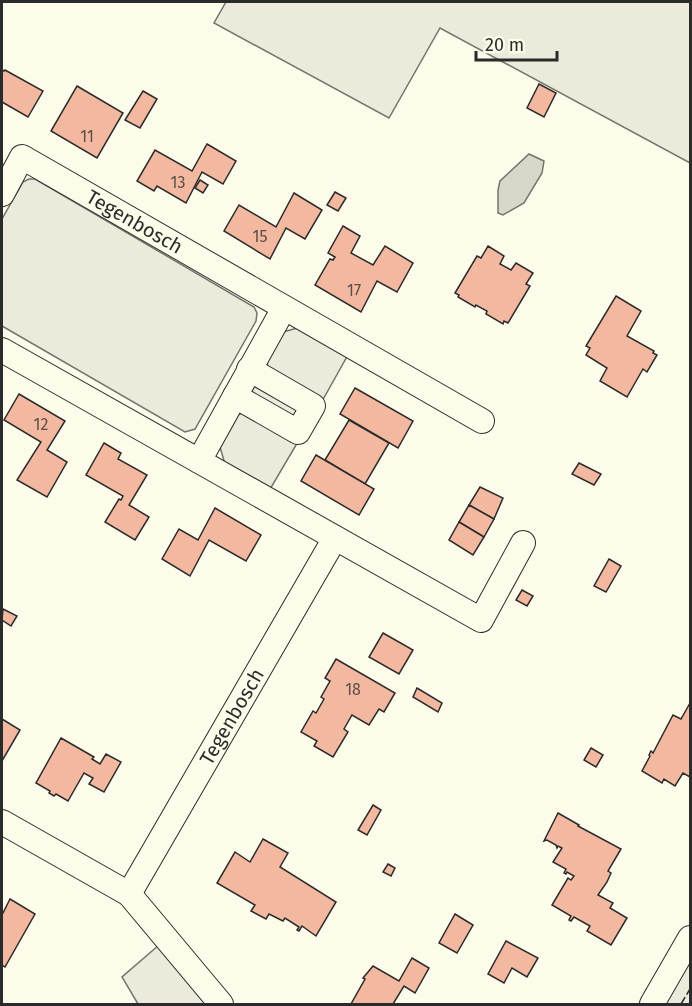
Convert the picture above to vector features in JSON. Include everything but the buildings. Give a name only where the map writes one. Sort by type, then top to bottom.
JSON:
[{"type":"street","name":"Tegenbosch","points":[[2,194],[22,157],[482,421]]},
{"type":"street","points":[[199,461],[284,308]]},
{"type":"street","points":[[2,350],[481,620],[523,543]]},
{"type":"street","points":[[235,396],[298,432],[313,406],[249,369]]},
{"type":"street","name":"Tegenbosch","points":[[129,894],[335,538]]},
{"type":"street","points":[[2,822],[129,894],[220,1005]]},
{"type":"street","points":[[652,1005],[690,938]]},
{"type":"shaded area","points":[[226,2],[690,2],[690,163],[440,28],[389,118],[214,23]]},
{"type":"shaded area","points":[[529,154],[544,161],[542,173],[524,203],[503,215],[498,213],[500,181]]},
{"type":"shaded area","points":[[35,179],[254,307],[257,313],[256,321],[195,429],[185,432],[2,326],[2,219],[23,182]]},
{"type":"shaded area","points":[[301,327],[349,353],[321,403],[269,374],[267,361],[283,332]]},
{"type":"shaded area","points":[[253,382],[300,408],[293,420],[247,394]]},
{"type":"shaded area","points":[[247,411],[299,440],[269,491],[225,464],[220,447],[235,416]]},
{"type":"shaded area","points":[[159,945],[208,1004],[138,1004],[122,977]]},
{"type":"shaded area","points":[[690,952],[690,1004],[660,1004]]},
{"type":"fence","points":[[681,1004],[690,989]]}]
